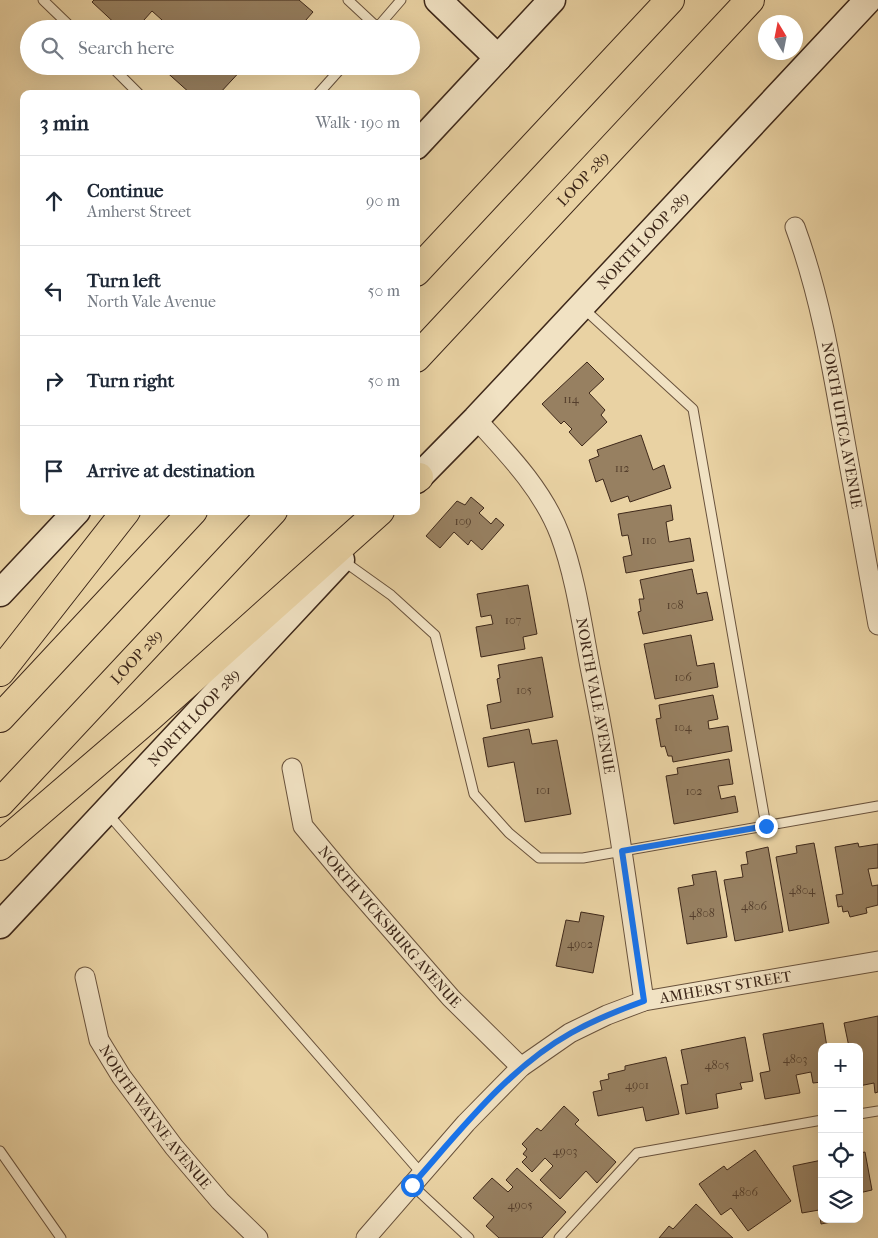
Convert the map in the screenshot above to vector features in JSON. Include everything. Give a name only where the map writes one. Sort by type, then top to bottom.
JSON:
[{"type":"highway","points":[[420,268],[670,0]]},
{"type":"highway","name":"LOOP 289","points":[[420,354],[750,0]]},
{"type":"highway","points":[[0,672],[123,515]]},
{"type":"highway","points":[[0,718],[189,515]]},
{"type":"highway","name":"LOOP 289","points":[[0,802],[269,515]]},
{"type":"highway","points":[[0,846],[150,717],[376,515]]},
{"type":"main road","points":[[438,0],[498,58]]},
{"type":"main road","points":[[420,142],[552,0]]},
{"type":"main road","name":"NORTH LOOP 289","points":[[420,476],[476,419],[868,0]]},
{"type":"main road","points":[[0,593],[72,515]]},
{"type":"main road","name":"NORTH LOOP 289","points":[[0,925],[383,515]]},
{"type":"street","name":"NORTH UTICA AVENUE","points":[[795,227],[818,300],[878,624]]},
{"type":"street","name":"NORTH VALE AVENUE","points":[[476,419],[516,463],[544,502],[560,534],[573,576],[601,722],[644,1001]]},
{"type":"street","name":"NORTH VICKSBURG AVENUE","points":[[292,768],[303,826],[451,998],[521,1067]]},
{"type":"street","name":"AMHERST STREET","points":[[366,1238],[466,1123],[521,1067],[570,1033],[607,1015],[644,1001],[878,961]]},
{"type":"street","name":"NORTH WAYNE AVENUE","points":[[85,977],[99,1040],[121,1076],[174,1147],[220,1201],[258,1238]]},
{"type":"lane","points":[[43,0],[64,20]]},
{"type":"lane","points":[[348,0],[369,20]]},
{"type":"lane","points":[[384,20],[401,0]]},
{"type":"lane","points":[[120,75],[135,90]]},
{"type":"lane","points":[[322,90],[335,75]]},
{"type":"lane","points":[[582,306],[693,409],[766,826]]},
{"type":"lane","points":[[341,560],[391,595],[435,636],[474,794],[508,833],[539,858],[583,858],[878,806]]},
{"type":"lane","points":[[106,812],[469,1238]]},
{"type":"lane","points":[[863,1113],[878,1110]]},
{"type":"lane","points":[[559,1238],[637,1153],[818,1121]]},
{"type":"lane","points":[[0,1150],[61,1238]]},
{"type":"building","points":[[94,0],[299,0],[313,12],[306,20],[162,20],[152,11],[144,20],[111,20],[92,2]]},
{"type":"building","points":[[170,75],[237,75],[223,90],[187,90]]},
{"type":"building","points":[[587,362],[604,379],[589,393],[605,410],[601,415],[607,422],[582,446],[569,432],[572,429],[564,421],[561,424],[542,404]]},
{"type":"building","points":[[641,435],[653,470],[664,465],[671,488],[630,502],[628,496],[611,502],[603,479],[596,482],[589,460],[599,456],[597,450]]},
{"type":"building","points":[[471,497],[484,508],[479,513],[491,524],[496,518],[504,525],[482,550],[471,540],[468,545],[454,532],[440,548],[426,536],[457,501],[465,505]]},
{"type":"building","points":[[671,505],[673,520],[666,522],[669,542],[690,538],[694,561],[626,573],[623,557],[632,555],[628,535],[622,536],[618,514]]},
{"type":"building","points":[[692,569],[697,594],[707,592],[713,620],[643,634],[638,612],[641,611],[639,599],[644,599],[640,580]]},
{"type":"building","points":[[528,585],[537,634],[523,637],[525,649],[481,657],[476,627],[493,624],[491,615],[481,617],[477,594]]},
{"type":"building","points":[[691,635],[697,666],[714,663],[718,687],[655,699],[644,644]]},
{"type":"building","points":[[542,657],[553,717],[491,729],[487,705],[501,702],[497,679],[500,678],[498,665]]},
{"type":"building","points":[[713,695],[718,719],[708,721],[709,729],[728,726],[732,751],[673,762],[672,756],[668,756],[665,746],[661,747],[656,719],[661,718],[659,705]]},
{"type":"building","points":[[529,729],[532,744],[557,740],[571,814],[525,822],[514,762],[488,767],[483,738]]},
{"type":"building","points":[[729,759],[733,784],[718,786],[721,799],[735,796],[738,812],[674,824],[666,776],[678,774],[677,768]]},
{"type":"building","points":[[814,843],[829,923],[789,931],[776,857],[797,853],[796,846]]},
{"type":"building","points":[[858,843],[859,847],[878,844],[878,868],[868,869],[872,886],[878,885],[878,905],[866,908],[867,913],[850,917],[848,911],[843,912],[842,906],[838,907],[836,895],[843,894],[835,847]]},
{"type":"building","points":[[768,847],[783,932],[735,941],[724,880],[743,877],[741,865],[748,864],[746,852]]},
{"type":"building","points":[[716,871],[727,937],[687,944],[678,888],[694,885],[692,875]]},
{"type":"building","points":[[581,912],[604,916],[593,973],[556,966],[566,920],[579,922]]},
{"type":"building","points":[[878,1016],[878,1092],[875,1093],[874,1083],[863,1085],[863,1043],[848,1043],[844,1023]]},
{"type":"building","points":[[823,1023],[826,1043],[818,1043],[818,1082],[813,1083],[811,1072],[796,1075],[800,1093],[765,1099],[760,1073],[770,1071],[763,1034]]},
{"type":"building","points":[[745,1037],[753,1081],[740,1083],[742,1089],[716,1094],[718,1108],[686,1114],[681,1085],[688,1084],[681,1050]]},
{"type":"building","points":[[666,1057],[679,1114],[646,1121],[643,1107],[598,1116],[593,1092],[602,1090],[600,1081],[609,1079],[608,1074],[625,1070],[625,1066]]},
{"type":"building","points":[[564,1106],[579,1120],[575,1124],[616,1162],[597,1183],[586,1171],[560,1199],[540,1180],[553,1166],[545,1158],[532,1172],[522,1162],[527,1157],[523,1154],[527,1149],[522,1144],[537,1128],[541,1131]]},
{"type":"building","points":[[755,1150],[791,1201],[748,1231],[731,1208],[721,1215],[699,1184],[724,1166],[727,1170]]},
{"type":"building","points":[[863,1152],[865,1152],[872,1190],[863,1192],[863,1178]]},
{"type":"building","points":[[818,1161],[818,1210],[802,1213],[793,1166]]},
{"type":"building","points":[[517,1168],[566,1212],[542,1238],[499,1238],[486,1226],[494,1217],[473,1198],[492,1178],[508,1192],[513,1187],[506,1180]]},
{"type":"building","points":[[696,1204],[733,1238],[659,1238],[669,1226],[673,1229]]},
{"type":"route","points":[[412,1185],[466,1123],[521,1067],[570,1033],[607,1015],[644,1001],[622,851],[766,826]]}]
